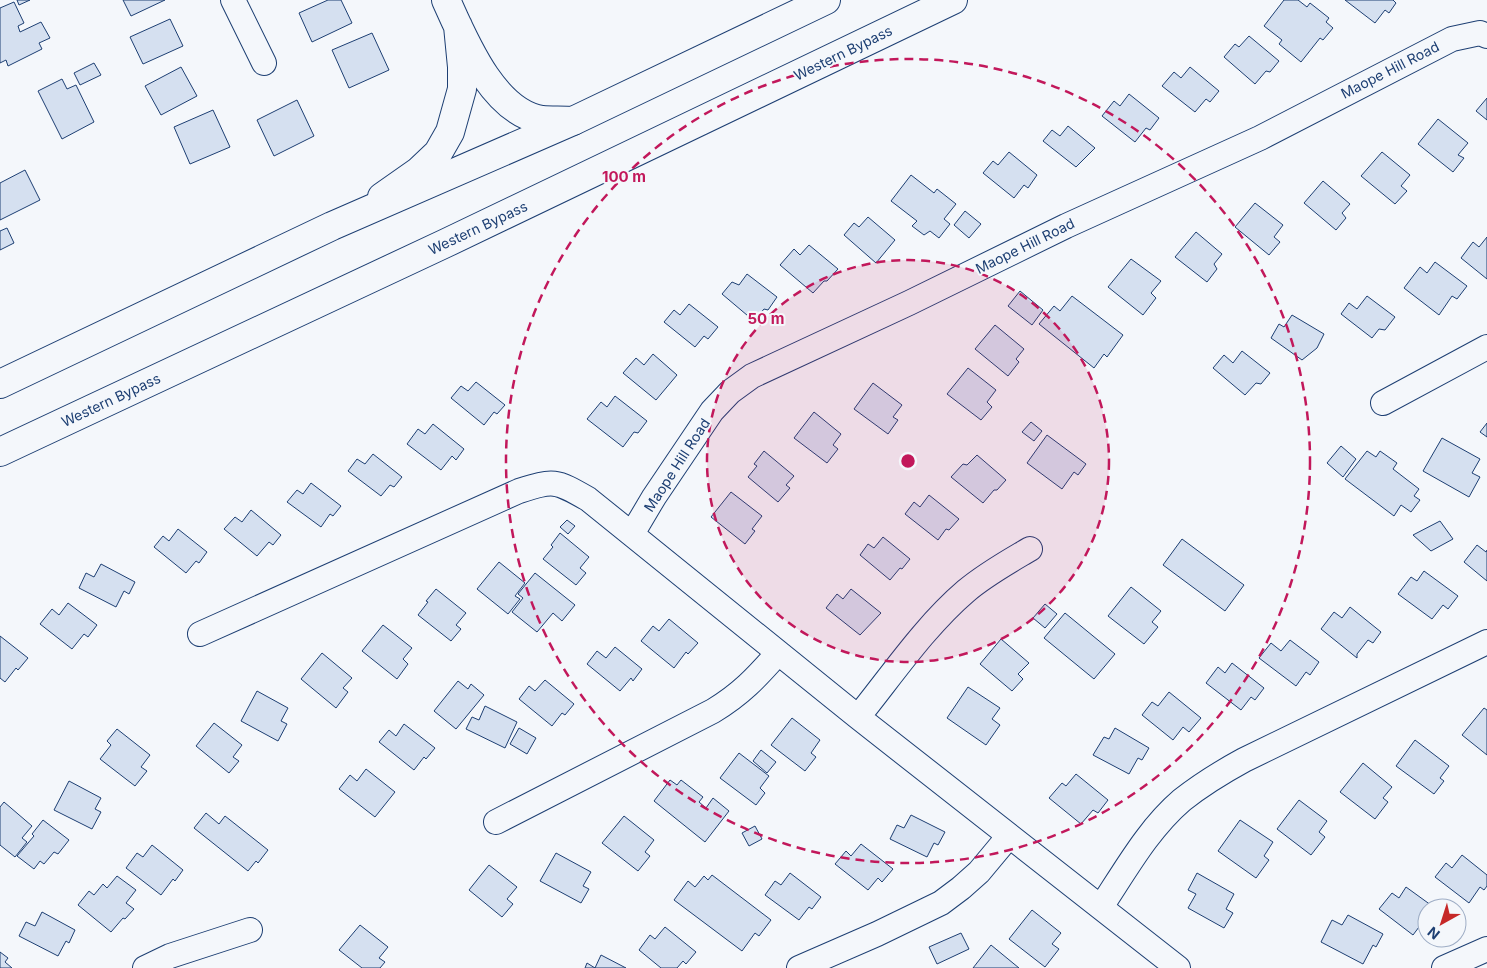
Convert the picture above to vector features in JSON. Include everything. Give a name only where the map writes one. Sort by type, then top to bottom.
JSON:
[{"type":"main road","points":[[446,0],[473,56],[493,87],[519,111],[541,120],[573,121]]},
{"type":"main road","points":[[0,384],[332,226],[573,121],[826,0]]},
{"type":"main road","name":"Western Bypass","points":[[0,452],[446,243],[953,0]]},
{"type":"main road","points":[[332,226],[384,196],[419,171],[438,152],[450,132],[462,89],[458,26]]},
{"type":"street","points":[[232,0],[264,63]]},
{"type":"street","name":"Maope Hill Road","points":[[632,534],[654,497],[712,411],[730,392],[752,376],[909,303],[1066,226],[1260,138],[1452,38],[1483,34]]},
{"type":"street","points":[[1383,403],[1487,348]]},
{"type":"street","points":[[200,634],[519,491],[547,482],[565,485],[588,499],[858,717],[1178,968]]},
{"type":"street","points":[[858,717],[939,617],[965,591],[1030,549]]},
{"type":"street","points":[[1101,907],[1139,849],[1160,824],[1181,801],[1214,777],[1261,752],[1487,642]]},
{"type":"street","points":[[496,822],[735,698],[778,653]]},
{"type":"street","points":[[799,968],[877,934],[941,903],[979,872],[1009,836]]},
{"type":"street","points":[[145,968],[170,956],[250,930]]},
{"type":"street","points":[[1444,968],[1487,949]]},
{"type":"building","points":[[17,0],[30,0],[19,5]]},
{"type":"building","points":[[123,0],[165,0],[131,16]]},
{"type":"building","points":[[328,0],[341,0],[352,23],[312,42],[299,13]]},
{"type":"building","points":[[1284,0],[1298,0],[1307,7],[1310,3],[1329,18],[1326,22],[1333,28],[1323,40],[1320,38],[1301,62],[1279,44],[1282,40],[1264,26]]},
{"type":"building","points":[[1345,0],[1393,0],[1396,3],[1389,13],[1385,10],[1375,23]]},
{"type":"building","points":[[14,2],[24,23],[18,26],[20,32],[41,22],[50,38],[39,43],[42,49],[8,66],[6,60],[0,63],[0,8]]},
{"type":"building","points":[[170,19],[183,46],[143,64],[130,37]]},
{"type":"building","points":[[372,33],[389,70],[349,88],[332,50]]},
{"type":"building","points":[[1249,36],[1279,61],[1270,72],[1266,71],[1255,84],[1224,57],[1235,44],[1239,47]]},
{"type":"building","points":[[94,63],[101,75],[80,85],[74,73]]},
{"type":"building","points":[[181,67],[197,96],[161,115],[145,86]]},
{"type":"building","points":[[1190,67],[1219,91],[1210,102],[1206,99],[1195,112],[1162,86],[1174,72],[1181,78]]},
{"type":"building","points":[[62,79],[67,89],[76,85],[94,122],[62,139],[38,91]]},
{"type":"building","points":[[1129,94],[1159,118],[1150,130],[1146,128],[1135,142],[1102,116],[1114,101],[1120,106]]},
{"type":"building","points":[[1487,98],[1487,120],[1476,111]]},
{"type":"building","points":[[297,100],[314,136],[274,156],[257,120]]},
{"type":"building","points":[[213,110],[230,147],[190,164],[174,127]]},
{"type":"building","points":[[1438,119],[1468,143],[1458,155],[1464,158],[1453,172],[1418,144]]},
{"type":"building","points":[[1068,126],[1095,148],[1076,167],[1043,141],[1052,130],[1060,136]]},
{"type":"building","points":[[1009,152],[1037,175],[1028,188],[1024,185],[1014,198],[983,173],[993,161],[998,165]]},
{"type":"building","points":[[1382,152],[1410,175],[1401,186],[1407,191],[1395,204],[1361,176]]},
{"type":"building","points":[[25,170],[40,200],[0,220],[0,183]]},
{"type":"building","points":[[911,175],[934,193],[937,189],[956,204],[944,219],[950,224],[939,238],[930,231],[924,235],[912,226],[917,221],[891,201]]},
{"type":"building","points":[[1323,181],[1350,204],[1342,213],[1346,218],[1336,230],[1304,203]]},
{"type":"building","points":[[1255,203],[1283,225],[1274,237],[1280,242],[1269,255],[1235,227]]},
{"type":"building","points":[[965,211],[981,224],[969,238],[954,225]]},
{"type":"building","points":[[868,217],[895,240],[876,263],[844,235],[854,223],[859,227]]},
{"type":"building","points":[[7,228],[14,243],[0,250],[0,231]]},
{"type":"building","points":[[1196,232],[1222,254],[1214,264],[1217,269],[1207,282],[1175,257]]},
{"type":"building","points":[[1487,237],[1487,279],[1461,258],[1473,242],[1479,247]]},
{"type":"building","points":[[809,245],[838,269],[813,293],[780,265],[794,249],[800,255]]},
{"type":"building","points":[[1131,259],[1161,281],[1151,293],[1156,298],[1143,315],[1108,287]]},
{"type":"building","points":[[1435,262],[1467,286],[1457,299],[1452,296],[1439,315],[1404,288],[1420,267],[1427,273]]},
{"type":"building","points":[[747,274],[777,297],[768,310],[764,309],[754,321],[722,294],[732,282],[739,285]]},
{"type":"building","points":[[1020,291],[1043,310],[1032,325],[1008,306]]},
{"type":"building","points":[[1072,296],[1123,335],[1107,357],[1104,354],[1094,368],[1039,324],[1054,306],[1060,311]]},
{"type":"building","points":[[1367,296],[1395,317],[1385,330],[1379,329],[1372,338],[1341,314],[1349,303],[1357,309]]},
{"type":"building","points":[[689,304],[718,327],[708,339],[704,336],[695,347],[664,322],[674,310],[680,315]]},
{"type":"building","points":[[1292,315],[1324,334],[1317,348],[1302,360],[1271,338],[1279,324],[1284,327]]},
{"type":"building","points":[[995,325],[1024,349],[1016,359],[1019,362],[1008,376],[975,349]]},
{"type":"building","points":[[1242,351],[1270,373],[1261,384],[1256,383],[1245,395],[1213,368],[1224,355],[1233,363]]},
{"type":"building","points":[[653,354],[677,375],[656,400],[623,373],[636,358],[644,365]]},
{"type":"building","points":[[968,368],[996,390],[987,402],[992,407],[981,420],[947,394]]},
{"type":"building","points":[[476,382],[505,405],[497,414],[494,412],[484,425],[451,398],[461,386],[468,391]]},
{"type":"building","points":[[873,383],[902,405],[893,417],[898,420],[888,434],[854,409]]},
{"type":"building","points":[[615,396],[647,421],[638,433],[634,432],[623,447],[587,419],[601,402],[607,407]]},
{"type":"building","points":[[814,412],[841,434],[833,445],[838,449],[827,463],[794,438]]},
{"type":"building","points":[[1031,422],[1042,431],[1034,441],[1022,432]]},
{"type":"building","points":[[1487,423],[1487,437],[1480,432]]},
{"type":"building","points":[[433,424],[464,449],[456,460],[452,456],[441,470],[407,444],[418,429],[425,434]]},
{"type":"building","points":[[1047,435],[1086,464],[1078,475],[1074,472],[1062,489],[1027,463]]},
{"type":"building","points":[[1442,438],[1480,459],[1472,473],[1480,477],[1469,497],[1423,471]]},
{"type":"building","points":[[1341,446],[1356,459],[1343,477],[1327,463]]},
{"type":"building","points":[[764,451],[794,476],[786,485],[790,488],[778,502],[748,477],[757,466],[754,464]]},
{"type":"building","points":[[1367,451],[1376,457],[1380,451],[1397,463],[1393,469],[1419,489],[1414,496],[1420,500],[1411,512],[1401,505],[1394,516],[1345,479]]},
{"type":"building","points":[[373,454],[402,477],[394,487],[390,485],[381,496],[348,471],[357,459],[365,464]]},
{"type":"building","points":[[977,455],[1006,480],[983,503],[951,477],[963,464],[967,465]]},
{"type":"building","points":[[311,483],[341,506],[333,516],[330,514],[321,527],[287,502],[297,490],[303,494]]},
{"type":"building","points":[[731,492],[762,516],[752,529],[755,531],[745,544],[711,517]]},
{"type":"building","points":[[929,495],[959,519],[949,530],[946,529],[938,540],[905,514],[914,502],[920,507]]},
{"type":"building","points":[[251,510],[281,535],[273,545],[269,542],[257,556],[224,529],[235,517],[242,522]]},
{"type":"building","points":[[567,520],[575,526],[568,534],[560,527]]},
{"type":"building","points":[[1440,521],[1453,539],[1431,551],[1413,535]]},
{"type":"building","points":[[178,529],[207,552],[199,563],[196,561],[186,573],[154,547],[163,536],[169,541]]},
{"type":"building","points":[[560,533],[589,557],[580,568],[586,573],[576,585],[543,559],[553,547],[551,545]]},
{"type":"building","points":[[883,537],[910,559],[890,580],[860,555],[868,544],[874,548]]},
{"type":"building","points":[[1182,539],[1244,585],[1225,611],[1163,565]]},
{"type":"building","points":[[1477,545],[1486,552],[1487,550],[1487,581],[1464,562]]},
{"type":"building","points":[[499,562],[525,583],[515,596],[520,599],[508,614],[477,589]]},
{"type":"building","points":[[101,564],[135,582],[129,594],[124,591],[116,607],[79,588],[86,573],[94,577]]},
{"type":"building","points":[[1424,571],[1458,596],[1448,609],[1443,605],[1432,619],[1398,594],[1411,577],[1417,581]]},
{"type":"building","points":[[535,573],[575,605],[562,621],[553,613],[537,632],[512,612],[523,598],[518,594]]},
{"type":"building","points":[[1131,587],[1161,611],[1152,622],[1158,627],[1144,644],[1108,616]]},
{"type":"building","points":[[436,589],[466,613],[456,625],[461,629],[451,641],[418,615]]},
{"type":"building","points":[[851,589],[881,613],[860,635],[826,608],[837,594],[843,599]]},
{"type":"building","points":[[68,603],[97,625],[88,637],[84,634],[72,649],[40,624],[52,609],[59,615]]},
{"type":"building","points":[[1045,604],[1057,614],[1045,628],[1033,618]]},
{"type":"building","points":[[1350,607],[1381,632],[1373,643],[1368,640],[1357,654],[1357,658],[1321,629],[1334,612],[1342,618]]},
{"type":"building","points":[[1065,613],[1115,654],[1094,679],[1044,638]]},
{"type":"building","points":[[669,619],[698,643],[688,654],[686,652],[674,668],[641,641],[653,626],[659,631]]},
{"type":"building","points":[[383,625],[412,648],[403,659],[408,664],[397,679],[362,651]]},
{"type":"building","points":[[0,636],[28,658],[18,670],[16,668],[5,682],[0,678]]},
{"type":"building","points":[[1001,639],[1029,663],[1018,674],[1023,679],[1012,691],[980,664]]},
{"type":"building","points":[[1290,640],[1319,662],[1310,675],[1306,672],[1296,686],[1259,658],[1271,643],[1281,651]]},
{"type":"building","points":[[615,647],[642,669],[633,681],[631,678],[620,691],[587,664],[597,651],[606,658]]},
{"type":"building","points":[[322,653],[352,678],[343,688],[348,692],[336,708],[301,679]]},
{"type":"building","points":[[1232,663],[1264,688],[1255,700],[1251,697],[1241,710],[1206,683],[1218,667],[1225,673]]},
{"type":"building","points":[[545,680],[574,704],[565,715],[562,713],[552,726],[519,699],[529,686],[535,691]]},
{"type":"building","points":[[458,681],[468,689],[471,684],[484,695],[456,729],[434,711]]},
{"type":"building","points":[[968,687],[1000,708],[992,719],[1000,725],[986,745],[947,718]]},
{"type":"building","points":[[257,691],[288,708],[281,721],[287,724],[278,741],[241,721]]},
{"type":"building","points":[[1169,692],[1201,718],[1189,732],[1183,727],[1173,740],[1142,715],[1152,702],[1158,706]]},
{"type":"building","points":[[485,706],[517,722],[505,748],[466,729],[472,717],[479,720]]},
{"type":"building","points":[[1484,708],[1487,710],[1487,755],[1462,735]]},
{"type":"building","points":[[792,718],[820,740],[811,753],[816,757],[805,771],[771,745]]},
{"type":"building","points":[[214,723],[242,745],[233,757],[239,761],[229,773],[196,746]]},
{"type":"building","points":[[404,724],[435,748],[426,759],[424,757],[414,770],[379,742],[389,730],[396,736]]},
{"type":"building","points":[[519,728],[536,738],[527,754],[510,744]]},
{"type":"building","points":[[1115,728],[1149,748],[1142,760],[1138,758],[1129,774],[1093,755],[1104,737],[1109,739]]},
{"type":"building","points":[[117,729],[150,755],[141,767],[147,771],[135,786],[100,759],[111,745],[107,741]]},
{"type":"building","points":[[1415,740],[1449,766],[1440,778],[1444,781],[1434,794],[1396,766]]},
{"type":"building","points":[[761,750],[776,762],[767,773],[753,761]]},
{"type":"building","points":[[739,753],[769,776],[760,788],[765,793],[756,805],[720,778]]},
{"type":"building","points":[[1363,763],[1392,787],[1383,798],[1388,802],[1375,819],[1340,792]]},
{"type":"building","points":[[366,769],[395,792],[375,817],[339,789],[350,775],[357,781]]},
{"type":"building","points":[[1076,774],[1108,800],[1098,813],[1093,810],[1081,824],[1049,798],[1062,783],[1066,786]]},
{"type":"building","points":[[670,780],[677,785],[681,780],[703,797],[699,802],[706,808],[713,798],[729,811],[705,842],[654,801]]},
{"type":"building","points":[[69,781],[101,798],[95,809],[101,812],[92,829],[54,810]]},
{"type":"building","points":[[1299,800],[1327,821],[1319,832],[1325,837],[1311,855],[1277,829]]},
{"type":"building","points":[[4,802],[32,826],[22,838],[27,842],[15,857],[0,845],[0,807]]},
{"type":"building","points":[[206,813],[219,824],[225,816],[268,850],[258,863],[256,861],[248,871],[194,828]]},
{"type":"building","points":[[911,815],[945,832],[938,845],[934,843],[927,857],[890,839],[897,825],[904,828]]},
{"type":"building","points":[[624,816],[654,840],[645,852],[650,856],[638,871],[602,843]]},
{"type":"building","points":[[43,820],[69,840],[58,854],[54,852],[44,864],[40,861],[34,869],[17,856],[34,836],[32,834]]},
{"type":"building","points":[[1240,820],[1273,842],[1264,856],[1269,860],[1256,878],[1218,851]]},
{"type":"building","points":[[755,826],[762,839],[749,846],[742,833]]},
{"type":"building","points":[[861,844],[893,869],[882,882],[878,878],[868,890],[835,864],[846,851],[851,856]]},
{"type":"building","points":[[152,845],[183,870],[175,881],[173,879],[161,895],[126,868],[137,853],[143,857]]},
{"type":"building","points":[[556,853],[591,872],[583,886],[589,889],[581,903],[540,881]]},
{"type":"building","points":[[1462,855],[1487,875],[1487,886],[1484,890],[1480,887],[1469,903],[1467,898],[1462,898],[1435,877],[1446,863],[1452,868]]},
{"type":"building","points":[[489,865],[517,887],[507,899],[513,904],[502,917],[469,890]]},
{"type":"building","points":[[790,873],[821,897],[812,909],[809,907],[799,920],[765,895],[775,881],[781,885]]},
{"type":"building","points":[[1197,873],[1234,894],[1226,909],[1233,913],[1224,928],[1188,908],[1196,894],[1188,890]]},
{"type":"building","points":[[712,875],[771,920],[759,936],[755,933],[742,951],[674,900],[688,881],[695,887],[704,876],[708,880]]},
{"type":"building","points":[[117,876],[136,890],[126,903],[134,909],[111,932],[78,905],[89,891],[94,895],[103,884],[107,888]]},
{"type":"building","points":[[1406,887],[1421,898],[1417,898],[1417,930],[1413,935],[1379,909],[1392,893],[1399,898]]},
{"type":"building","points":[[1032,910],[1061,933],[1052,944],[1059,949],[1045,967],[1009,939]]},
{"type":"building","points":[[42,912],[75,930],[69,943],[66,941],[58,956],[19,936],[26,922],[35,926]]},
{"type":"building","points":[[1348,915],[1383,934],[1376,947],[1373,945],[1363,964],[1321,942],[1332,920],[1342,925]]},
{"type":"building","points":[[360,925],[388,947],[379,958],[385,962],[380,968],[362,968],[339,950]]},
{"type":"building","points":[[665,927],[696,952],[686,964],[683,961],[677,968],[661,968],[639,950],[650,935],[655,939]]},
{"type":"building","points":[[961,933],[969,949],[937,964],[929,947]]},
{"type":"building","points":[[991,945],[1019,968],[973,968]]},
{"type":"building","points":[[0,952],[8,958],[5,962],[12,968],[0,968]]},
{"type":"building","points":[[601,955],[626,968],[595,968]]},
{"type":"building","points":[[587,963],[595,968],[585,968]]}]
